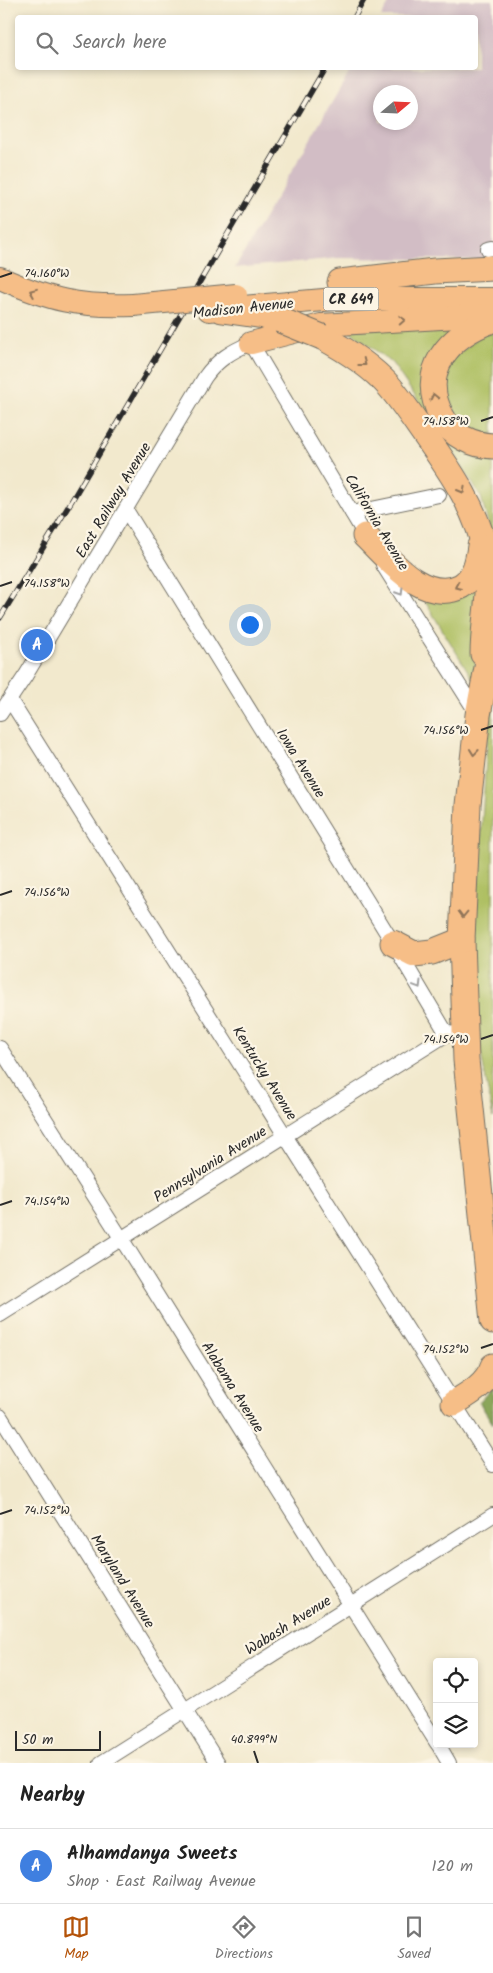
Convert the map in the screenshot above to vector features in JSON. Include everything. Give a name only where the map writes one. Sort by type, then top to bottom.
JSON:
[{"type":"highway","points":[[340,282],[435,271],[491,255]]},
{"type":"highway","points":[[223,305],[280,320],[322,337],[359,360],[388,385],[403,403],[457,482],[474,513],[487,560],[488,574],[483,636],[483,686]]},
{"type":"highway","points":[[493,320],[461,337],[450,346],[438,363],[432,380],[434,399],[446,425],[461,438],[470,442],[493,446]]},
{"type":"highway","points":[[365,536],[420,585],[440,591],[456,588],[465,583],[475,570],[478,560],[479,528]]},
{"type":"highway","points":[[493,636],[478,715],[468,805],[456,1033],[466,1060],[493,1158]]},
{"type":"highway","points":[[393,943],[414,954],[432,952],[462,940]]},
{"type":"highway","points":[[466,1060],[493,1321]]},
{"type":"highway","points":[[454,1403],[480,1385],[491,1372],[493,1366]]},
{"type":"main road","name":"Madison Avenue","points":[[0,278],[49,298],[77,304],[104,306],[130,313],[223,305],[340,282],[493,287]]},
{"type":"main road","name":"Madison Avenue","points":[[0,289],[15,301],[41,312],[84,320],[130,313],[223,305],[335,299],[493,299]]},
{"type":"main road","points":[[251,343],[321,325],[493,315]]},
{"type":"street","name":"East Railway Avenue","points":[[0,714],[212,367],[223,358],[251,343]]},
{"type":"street","name":"California Avenue","points":[[251,343],[365,536],[478,715]]},
{"type":"street","points":[[352,513],[439,495]]},
{"type":"street","name":"Iowa Avenue","points":[[126,510],[393,943],[456,1033]]},
{"type":"street","name":"Kentucky Avenue","points":[[10,700],[493,1465]]},
{"type":"street","name":"Pennsylvania Avenue","points":[[0,1315],[285,1136],[456,1033]]},
{"type":"street","name":"Alabama Avenue","points":[[0,1048],[433,1738]]},
{"type":"street","name":"Maryland Avenue","points":[[0,1416],[218,1763]]},
{"type":"street","name":"Wabash Avenue","points":[[101,1763],[493,1515]]},
{"type":"street","name":"Alabama Avenue","points":[[440,1748],[449,1763]]},
{"type":"shaded area","points":[[391,0],[493,0],[493,260],[340,258],[235,268],[351,70],[478,70],[478,15],[382,15]]},
{"type":"green space","points":[[470,322],[432,407],[493,451],[493,541],[481,497],[449,445],[392,363],[349,330]]},
{"type":"green space","points":[[493,325],[493,434],[484,435],[458,418],[446,393],[445,365]]},
{"type":"green space","points":[[483,583],[474,681],[421,595]]},
{"type":"green space","points":[[493,700],[493,1118],[479,1043],[474,947],[488,727]]},
{"type":"green space","points":[[493,1387],[493,1424],[479,1402]]},
{"type":"railway","points":[[356,15],[364,0]]},
{"type":"railway","points":[[0,618],[68,507],[324,70]]},
{"type":"place","name":"Alhamdanya Sweets","points":[[37,645]]}]
